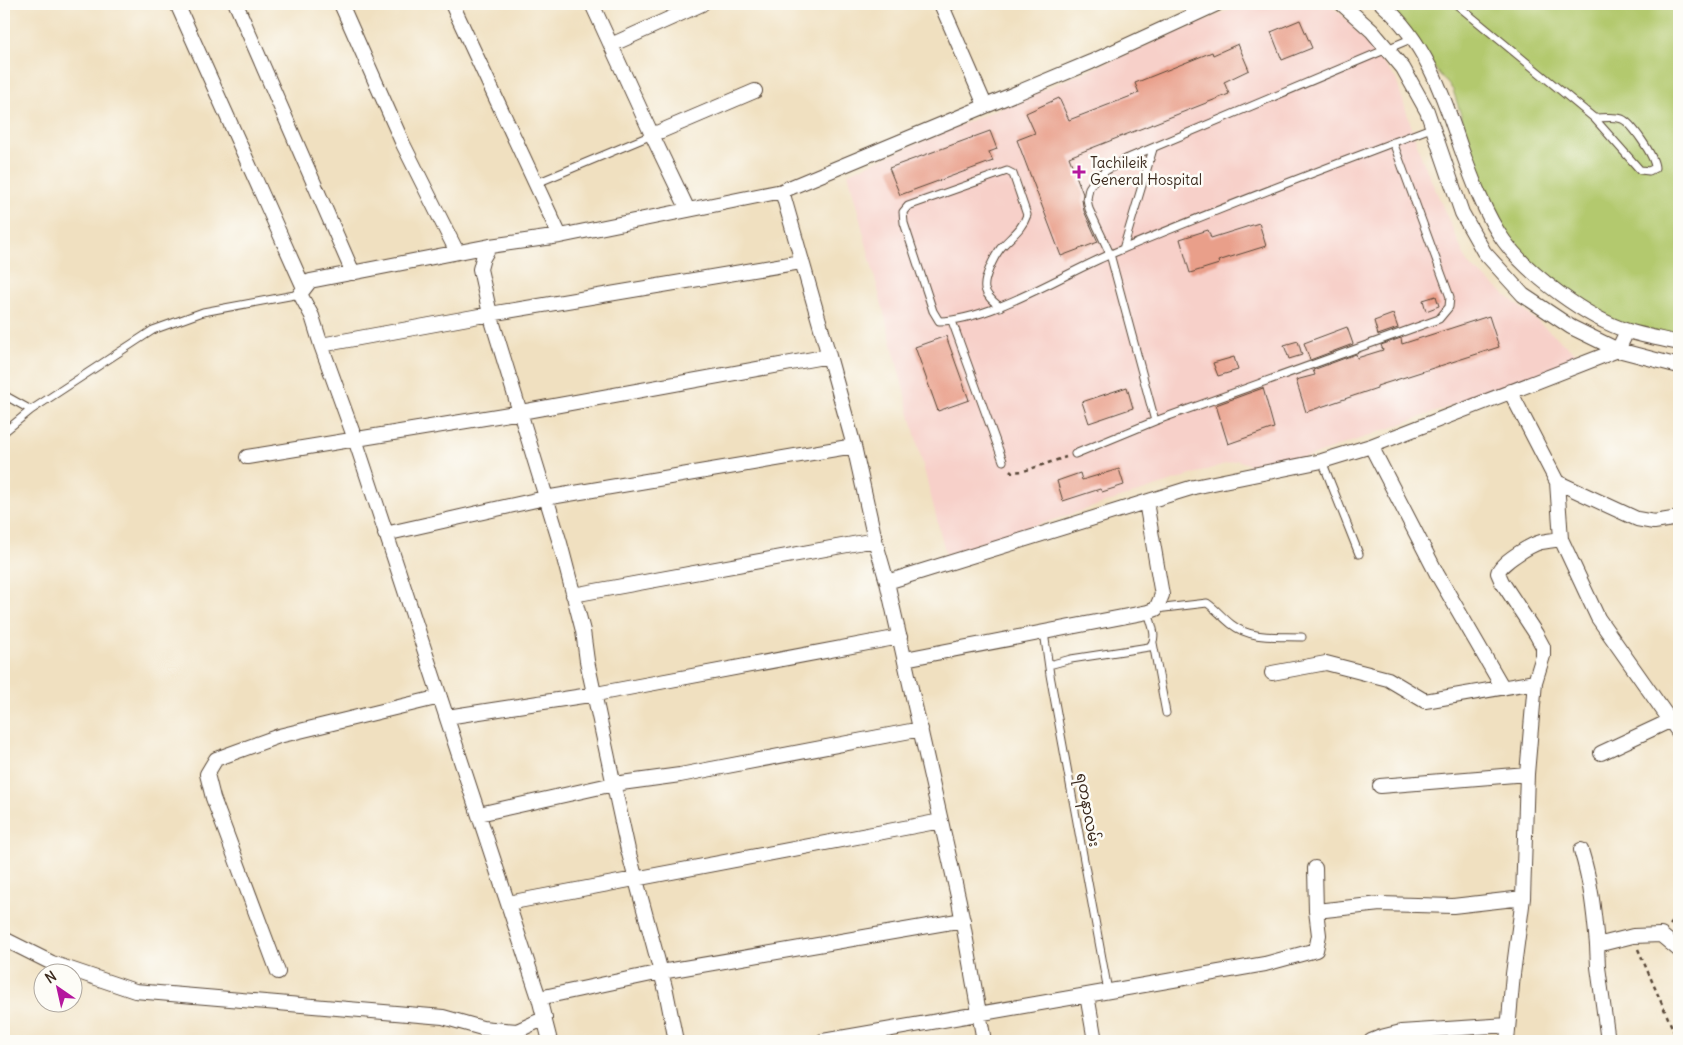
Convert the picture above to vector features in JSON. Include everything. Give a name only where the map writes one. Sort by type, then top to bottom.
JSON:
[{"type":"street","points":[[236,4],[352,273]]},
{"type":"street","points":[[341,4],[403,144],[457,252]]},
{"type":"street","points":[[452,4],[560,236]]},
{"type":"street","points":[[592,4],[688,210]]},
{"type":"street","points":[[611,45],[702,4]]},
{"type":"street","points":[[302,291],[310,281],[490,246],[560,236],[782,190],[1090,62],[1217,4]]},
{"type":"street","points":[[1342,4],[1372,31],[1403,68],[1427,112],[1462,213],[1484,252],[1523,295],[1570,327],[1618,350],[1679,366]]},
{"type":"street","points":[[1382,4],[1413,38],[1435,76],[1484,205],[1503,240],[1522,262],[1587,313],[1627,331],[1679,343]]},
{"type":"street","points":[[180,5],[312,316],[355,439],[540,998],[550,1041]]},
{"type":"street","points":[[947,6],[985,105]]},
{"type":"street","points":[[652,135],[755,91]]},
{"type":"street","points":[[782,190],[854,446],[875,540],[887,582],[963,920],[984,1041]]},
{"type":"street","points":[[490,246],[483,258],[480,269],[490,314],[560,543],[583,631],[614,784],[636,879],[661,972],[676,1041]]},
{"type":"street","points":[[321,346],[490,314],[801,262]]},
{"type":"street","points":[[887,582],[1194,487],[1322,461],[1371,446],[1618,350],[1627,331]]},
{"type":"street","points":[[247,457],[521,412],[829,356]]},
{"type":"street","points":[[1510,391],[1557,482],[1561,539],[1598,618],[1675,718],[1679,733]]},
{"type":"street","points":[[385,534],[545,498],[854,446]]},
{"type":"street","points":[[1371,446],[1436,574],[1503,688]]},
{"type":"street","points":[[1557,482],[1636,519],[1654,522],[1679,518]]},
{"type":"street","points":[[905,659],[1152,610],[1162,595],[1146,502]]},
{"type":"street","points":[[1507,1041],[1523,898],[1526,774],[1535,682],[1543,656],[1536,634],[1502,582],[1498,569],[1518,554],[1540,543],[1561,539]]},
{"type":"street","points":[[573,596],[875,540]]},
{"type":"street","points":[[447,717],[596,694],[900,637]]},
{"type":"street","points":[[1272,673],[1326,662],[1388,679],[1425,701],[1535,682]]},
{"type":"street","points":[[278,972],[213,798],[207,774],[216,759],[279,736],[440,697]]},
{"type":"street","points":[[1601,753],[1675,718]]},
{"type":"street","points":[[479,814],[614,784],[680,775],[921,729]]},
{"type":"street","points":[[1380,786],[1526,774]]},
{"type":"street","points":[[508,902],[941,821]]},
{"type":"street","points":[[1581,850],[1589,875],[1593,897],[1598,968],[1608,1041]]},
{"type":"street","points":[[823,1041],[1265,964],[1316,950],[1319,934],[1316,911],[1315,868]]},
{"type":"street","points":[[1316,911],[1380,904],[1453,906],[1523,898]]},
{"type":"street","points":[[540,998],[661,972],[963,920]]},
{"type":"street","points":[[1597,945],[1633,936],[1661,935],[1679,950]]},
{"type":"street","points":[[4,939],[52,963],[135,991],[443,1017],[482,1028],[517,1031],[545,1018]]},
{"type":"street","points":[[1087,995],[1095,1041]]},
{"type":"street","points":[[1371,1041],[1381,1036],[1401,1032],[1508,1025]]},
{"type":"lane","points":[[1456,4],[1594,118],[1640,170],[1649,171],[1655,168],[1655,162],[1651,154],[1629,123],[1622,119],[1594,118]]},
{"type":"lane","points":[[1155,421],[1110,254],[1089,209],[1087,199],[1090,188],[1097,176],[1126,159],[1413,38]]},
{"type":"lane","points":[[1000,307],[990,299],[985,288],[988,272],[1000,249],[1021,228],[1027,215],[1013,174],[1007,171],[908,206],[903,212],[904,223],[933,311],[939,321],[952,321],[1000,307],[1124,248],[1431,128]]},
{"type":"lane","points":[[536,183],[652,135]]},
{"type":"lane","points":[[1075,454],[1155,421],[1439,319],[1449,307],[1450,297],[1393,142]]},
{"type":"lane","points":[[1124,248],[1153,149]]},
{"type":"lane","points":[[4,432],[31,410],[154,330],[202,312],[302,291]]},
{"type":"lane","points":[[952,321],[1002,461]]},
{"type":"lane","points":[[4,395],[31,410]]},
{"type":"lane","points":[[1322,461],[1359,554]]},
{"type":"lane","points":[[1166,713],[1153,643],[1155,639],[1152,610],[1207,603],[1231,624],[1253,636],[1302,637]]},
{"type":"lane","name":"ရတနာလမ်း","points":[[1044,632],[1050,675],[1108,992]]},
{"type":"lane","points":[[1049,665],[1071,659],[1149,646],[1153,643]]},
{"type":"path","points":[[1002,461],[1012,472],[1024,471],[1075,454]]},
{"type":"path","points":[[1633,936],[1678,1041]]},
{"type":"shaded area","points":[[1243,4],[1328,4],[1344,16],[1396,79],[1422,159],[1468,264],[1583,359],[1312,456],[1256,467],[1237,460],[946,555],[848,173]]},
{"type":"green space","points":[[1376,4],[1679,4],[1679,343],[1607,321],[1533,275],[1496,225],[1453,90],[1398,25]]},
{"type":"building","points":[[1300,20],[1312,48],[1282,60],[1271,32]]},
{"type":"building","points":[[1238,44],[1249,70],[1224,82],[1229,94],[1069,157],[1083,194],[1084,211],[1098,242],[1061,256],[1017,140],[1035,133],[1026,113],[1059,98],[1069,120],[1139,93],[1135,83],[1212,52],[1213,55]]},
{"type":"building","points":[[990,131],[997,149],[989,152],[993,161],[900,195],[889,168]]},
{"type":"building","points":[[1259,223],[1266,246],[1218,261],[1219,264],[1190,273],[1180,239],[1208,230],[1211,238]]},
{"type":"building","points":[[1436,296],[1439,306],[1426,311],[1423,300]]},
{"type":"building","points":[[1393,314],[1398,328],[1378,335],[1374,321]]},
{"type":"building","points":[[1489,316],[1499,347],[1377,386],[1377,388],[1306,412],[1296,380],[1315,375],[1313,370],[1356,354],[1357,358],[1383,350],[1381,345],[1401,338],[1402,344]]},
{"type":"building","points":[[1347,327],[1353,344],[1310,360],[1304,343]]},
{"type":"building","points":[[946,336],[969,400],[938,411],[915,347]]},
{"type":"building","points":[[1298,341],[1302,355],[1289,359],[1284,345]]},
{"type":"building","points":[[1234,357],[1238,370],[1218,376],[1213,363]]},
{"type":"building","points":[[1127,387],[1133,408],[1089,423],[1082,402]]},
{"type":"building","points":[[1263,388],[1274,428],[1228,444],[1216,405]]},
{"type":"building","points":[[1119,469],[1124,485],[1102,492],[1100,489],[1063,501],[1057,481],[1080,473],[1082,480]]},
{"type":"place","name":"Tachileik General Hospital","points":[[1079,172]]}]
